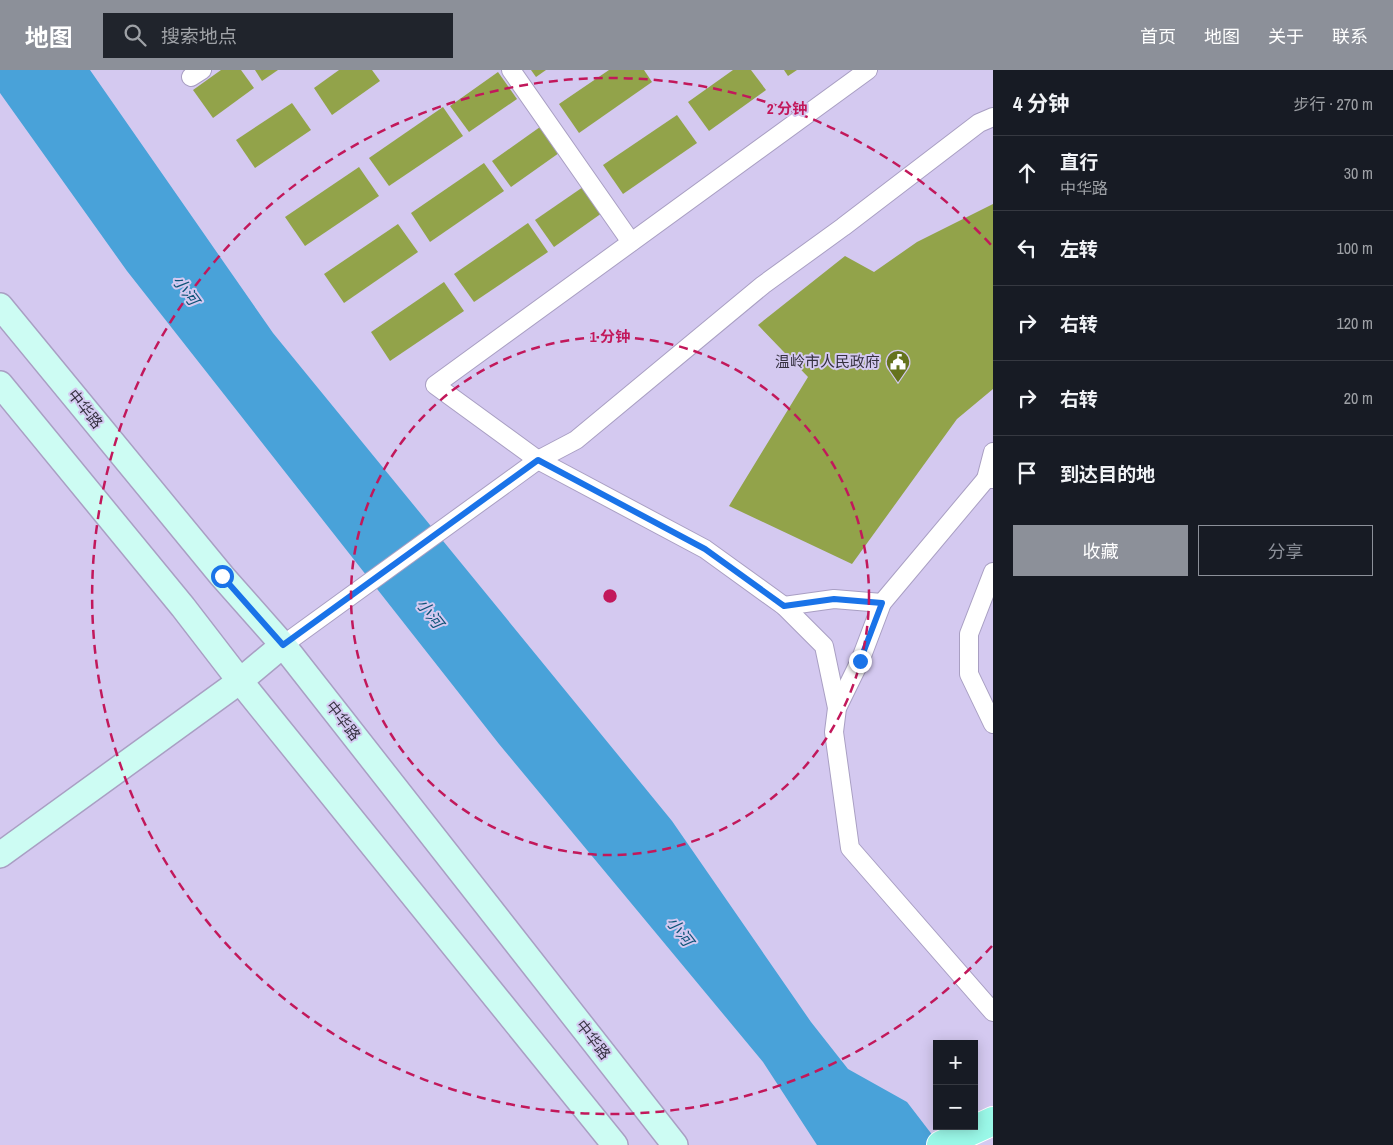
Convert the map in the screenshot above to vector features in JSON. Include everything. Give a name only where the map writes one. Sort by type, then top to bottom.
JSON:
[{"type":"main road","name":"中华路","points":[[0,306],[222,576],[283,645],[675,1145]]},
{"type":"main road","points":[[0,384],[183,607],[240,681],[615,1145]]},
{"type":"main road","points":[[0,855],[240,681],[283,645]]},
{"type":"main road","points":[[951,1141],[993,1121]]},
{"type":"street","points":[[511,70],[630,242]]},
{"type":"street","points":[[837,708],[824,646],[784,606],[705,549],[538,460],[436,385],[868,70]]},
{"type":"street","points":[[283,645],[538,460],[576,440],[763,285],[843,227],[979,123],[993,117]]},
{"type":"street","points":[[993,452],[989,479],[882,603],[860,661],[837,708],[834,732],[850,848],[993,1012]]},
{"type":"street","points":[[993,572],[969,634],[969,674],[993,724]]},
{"type":"street","points":[[784,606],[834,599],[882,603]]},
{"type":"water","name":"小河","points":[[0,70],[90,70],[273,333],[672,821],[811,1022],[848,1069],[907,1102],[940,1145],[817,1145],[763,1062],[499,744],[127,271],[0,93]]},
{"type":"building","points":[[221,70],[241,70],[254,88],[213,118],[193,90]]},
{"type":"building","points":[[255,70],[278,70],[262,81]]},
{"type":"building","points":[[339,70],[372,70],[380,81],[332,115],[314,88]]},
{"type":"building","points":[[531,70],[546,70],[536,77]]},
{"type":"building","points":[[609,70],[644,70],[652,82],[579,133],[559,104]]},
{"type":"building","points":[[733,70],[751,70],[766,90],[709,131],[688,102]]},
{"type":"building","points":[[784,70],[797,70],[788,76]]},
{"type":"building","points":[[498,72],[517,99],[469,132],[450,106]]},
{"type":"building","points":[[292,103],[311,130],[255,168],[236,140]]},
{"type":"building","points":[[443,107],[463,136],[389,186],[369,158]]},
{"type":"building","points":[[677,115],[697,143],[623,194],[603,165]]},
{"type":"building","points":[[540,127],[559,153],[511,187],[492,161]]},
{"type":"building","points":[[484,163],[504,191],[430,242],[411,213]]},
{"type":"building","points":[[359,167],[379,196],[305,246],[285,217]]},
{"type":"building","points":[[583,187],[602,213],[554,247],[535,220]]},
{"type":"building","name":"温岭市人民政府","points":[[993,204],[993,389],[957,419],[852,564],[729,506],[808,377],[758,325],[845,256],[874,272],[917,242]]},
{"type":"building","points":[[528,223],[548,252],[474,302],[454,274]]},
{"type":"building","points":[[398,224],[418,252],[344,303],[324,274]]},
{"type":"building","points":[[444,282],[464,311],[390,361],[371,332]]},
{"type":"place","name":"温岭市人民政府","points":[[898,383]]},
{"type":"route","points":[[222,576],[283,645],[538,460],[705,549],[784,606],[834,599],[882,603],[860,661]]}]
